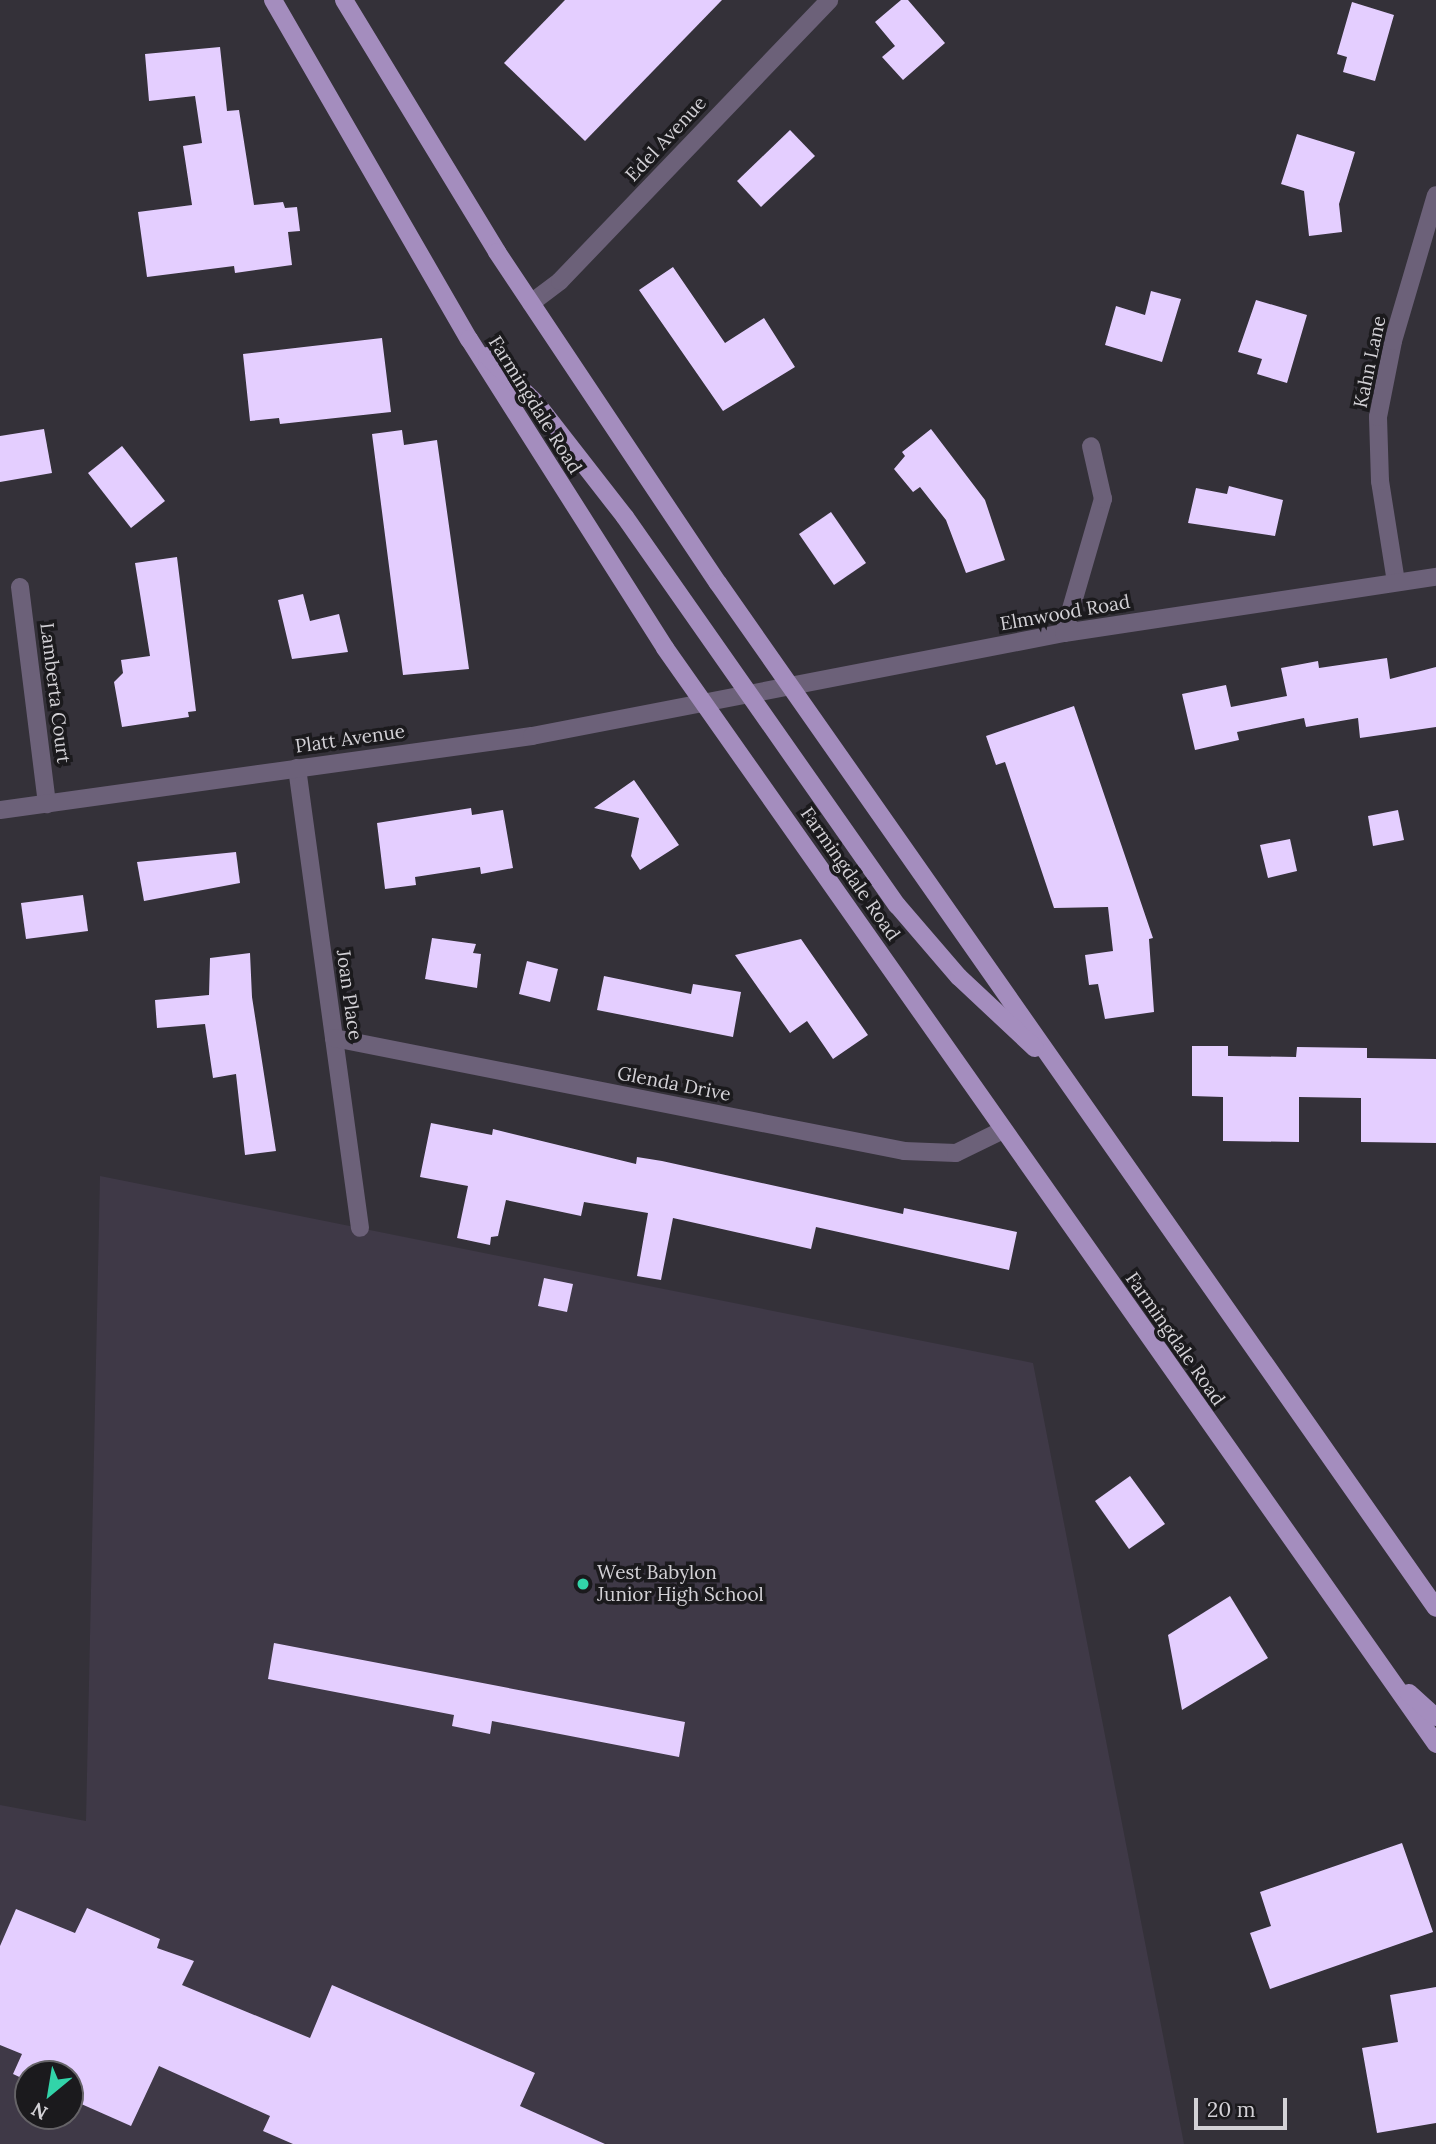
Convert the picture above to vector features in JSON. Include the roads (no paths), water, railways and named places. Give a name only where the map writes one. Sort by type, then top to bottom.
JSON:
[{"type":"main road","name":"Farmingdale Road","points":[[273,0],[469,338],[705,705],[1436,1744]]},
{"type":"main road","points":[[344,0],[531,303],[791,688],[1436,1608]]},
{"type":"main road","points":[[469,338],[537,404],[656,559],[842,832],[924,939],[1060,1072]]},
{"type":"main road","points":[[1385,1672],[1436,1717]]},
{"type":"street","name":"Edel Avenue","points":[[531,303],[561,281],[829,0]]},
{"type":"street","name":"Kahn Lane","points":[[1396,582],[1380,481],[1378,417],[1393,341],[1436,195]]},
{"type":"street","points":[[1064,633],[1103,499],[1091,446]]},
{"type":"street","name":"Elmwood Road","points":[[705,705],[1064,633],[1436,577]]},
{"type":"street","name":"Lamberta Court","points":[[20,587],[47,804]]},
{"type":"street","name":"Platt Avenue","points":[[0,810],[532,736],[705,705]]},
{"type":"street","name":"Joan Place","points":[[297,768],[360,1228]]},
{"type":"street","name":"Glenda Drive","points":[[334,1038],[904,1151],[956,1153],[1003,1130]]},
{"type":"place","name":"West Babylon Junior High School","points":[[583,1584]]}]
